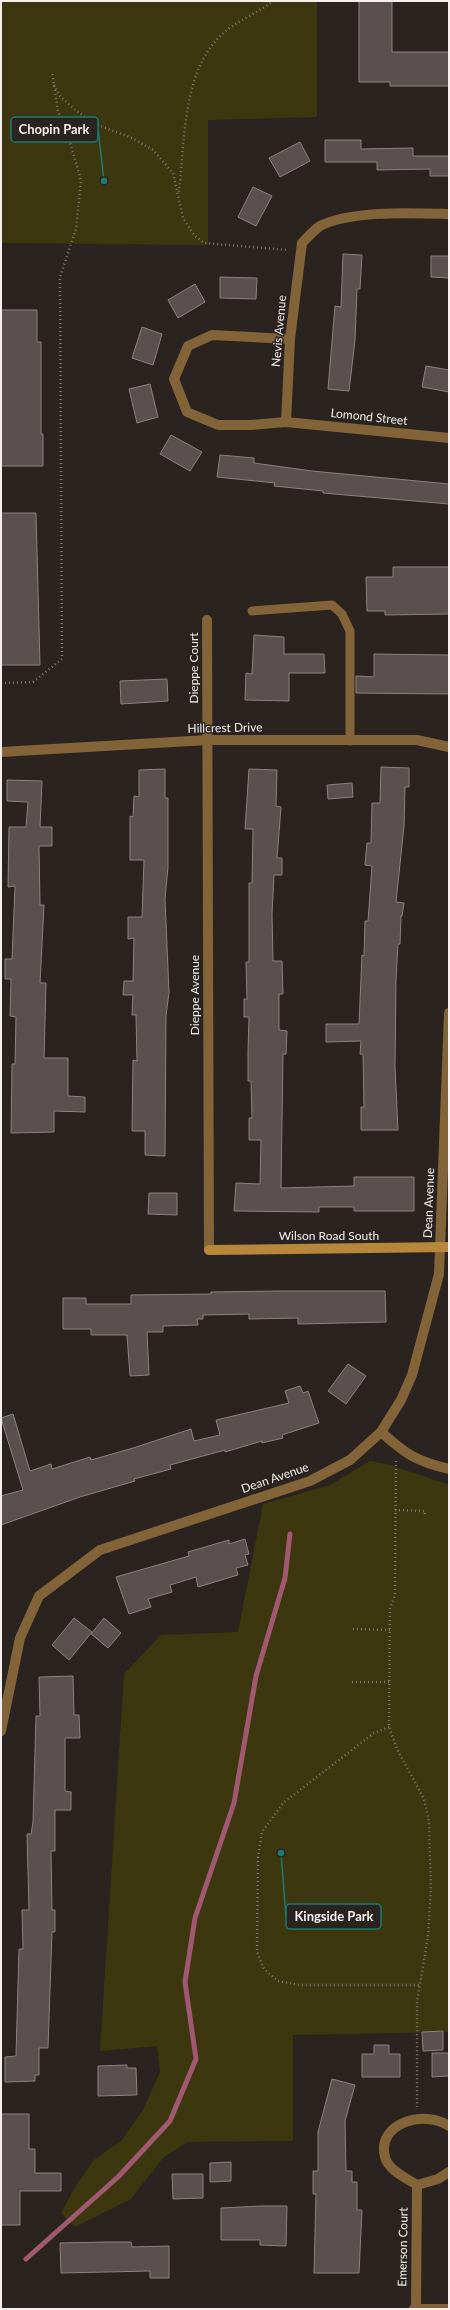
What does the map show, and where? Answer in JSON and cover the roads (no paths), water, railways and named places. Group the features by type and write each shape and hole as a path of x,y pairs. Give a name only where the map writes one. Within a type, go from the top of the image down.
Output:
{"main road":[{"name":"Wilson Road South","path":"209,1250 445,1248"}],"street":[{"name":"Nevis Avenue","path":"286,422 290,340 301,247 320,227 345,218 400,213 449,214"},
{"path":"286,422 251,425 218,425 187,412 174,379 188,346 212,335 290,340"},
{"name":"Lomond Street","path":"286,422 449,438"},
{"name":"Dieppe Court","path":"207,620 208,740"},
{"name":"Hillcrest Drive","path":"1,752 208,740 416,740 449,747"},
{"name":"Dieppe Avenue","path":"208,740 209,1250"},
{"name":"Dean Avenue","path":"1,1731 20,1638 39,1596 100,1550 310,1481 350,1460 381,1432 401,1400 412,1375 445,1248 449,1013"},
{"path":"381,1432 400,1450 421,1462 449,1469"},
{"path":"449,2126 442,2121 432,2119 406,2121 395,2128 385,2148 385,2157 390,2165 400,2175 417,2185 438,2179 449,2172"},
{"name":"Emerson Court","path":"415,2309 417,2185"},
{"path":"415,2309 449,2309"}],"lane":[{"path":"252,611 332,605 342,614 350,631 350,740"}],"waterway":[{"path":"26,2259 118,2177 170,2121 196,2059 185,1982 195,1918 234,1803 256,1676 285,1578 290,1534"}],"place":[{"name":"Chopin Park","path":"104,181"},
{"name":"Kingside Park","path":"281,1853"}]}
